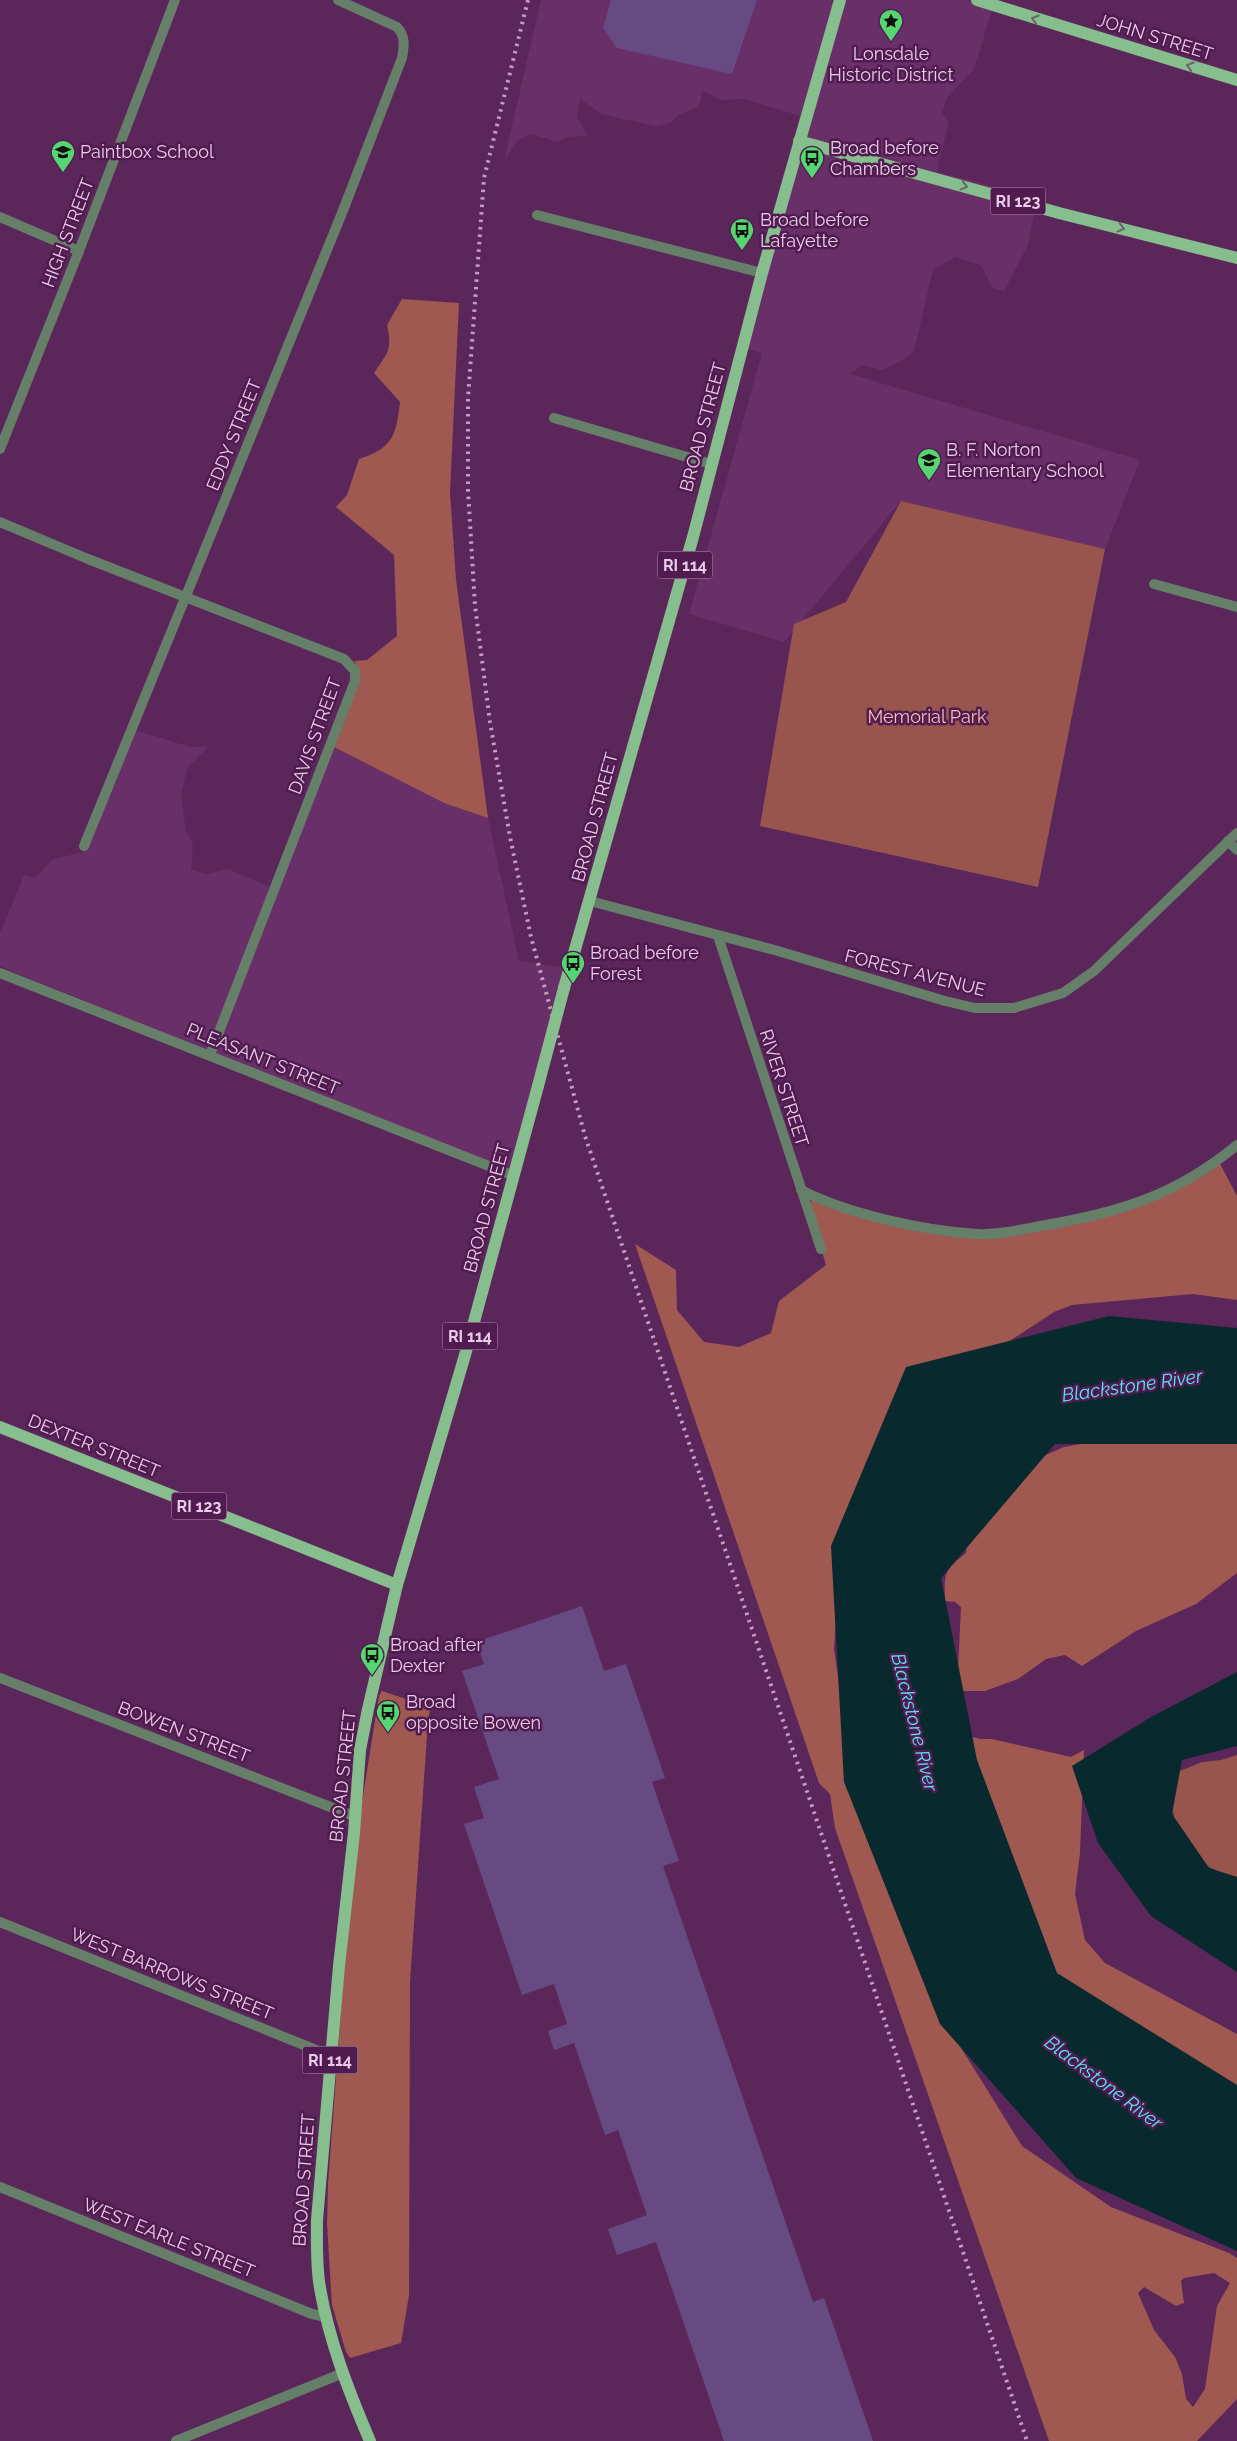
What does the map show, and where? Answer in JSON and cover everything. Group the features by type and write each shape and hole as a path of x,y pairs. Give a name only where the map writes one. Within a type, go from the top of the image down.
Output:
{"main road":[{"name":"BROAD STREET","path":"370,2441 343,2373 326,2317 317,2258 317,2220 331,2056 356,1817 360,1750 368,1708 397,1585 465,1355 564,988 693,537 762,273 840,0"},
{"name":"JOHN STREET","path":"977,0 1237,80"},
{"name":"RI 123","path":"799,141 1237,258"},
{"name":"DEXTER STREET","path":"0,1427 397,1585"}],"street":[{"name":"HIGH STREET","path":"0,449 79,251 175,0"},
{"name":"EDDY STREET","path":"84,846 342,213 402,58 403,33 387,21 338,0"},
{"path":"538,215 762,273"},
{"path":"0,217 79,251"},
{"path":"554,418 711,464"},
{"name":"DAVIS STREET","path":"0,522 88,559 344,659 355,671 355,681 210,1056"},
{"path":"1154,584 1237,607"},
{"name":"FOREST AVENUE","path":"590,901 778,951 945,1001 975,1008 1014,1008 1063,993 1088,976 1237,833"},
{"path":"1228,842 1237,850"},
{"name":"RIVER STREET","path":"718,936 820,1249"},
{"name":"PLEASANT STREET","path":"0,972 514,1176"},
{"path":"801,1190 841,1208 916,1225 978,1234 999,1233 1098,1216 1142,1202 1199,1174 1237,1145"},
{"name":"BOWEN STREET","path":"0,1678 356,1817"},
{"name":"WEST BARROWS STREET","path":"0,1922 331,2056"},
{"name":"WEST EARLE STREET","path":"0,2187 312,2314 326,2317"},
{"path":"176,2441 343,2373"}],"shaded area":[{"path":"541,0 966,0 992,10 974,69 948,96 942,113 949,122 938,172 1037,198 1028,245 1004,291 992,288 981,265 955,257 933,270 914,351 905,359 882,370 862,365 850,374 1140,460 1105,549 901,501 784,642 689,614 762,353 747,349 807,118 744,99 720,100 702,90 698,107 680,114 670,123 655,126 601,114 580,99 577,117 588,136 568,137 558,142 531,134 518,140 504,161"},
{"path":"402,299 459,303 450,492 456,580 488,818 444,803 334,747 357,676 354,661 367,660 397,636 394,555 336,507 347,495 359,459 370,455 386,445 391,439 397,424 400,402 374,373 388,351 389,333 387,325"},
{"path":"135,730 190,747 209,746 187,768 181,795 186,831 193,844 191,870 207,874 228,869 275,889 334,747 444,803 488,818 519,961 572,969 513,1174 0,966 0,934 24,875 35,878 53,859 84,852"},
{"path":"1217,1158 1237,1196 1237,1300 1193,1294 1072,1305 1054,1312 915,1403 867,1460 850,1504 839,1572 834,1649 846,1731 950,2030 1022,2146 1111,2207 1229,2253 1237,2258 1237,2399 1197,2441 1049,2441 835,1828 830,1794 819,1783 635,1244 676,1270 677,1310 704,1342 739,1347 771,1333 779,1301 826,1265 809,1208 812,1199 838,1210 977,1231 1039,1223 1158,1198","holes":["1214,2273 1230,2283 1217,2306 1205,2389 1193,2407 1186,2399 1182,2374 1175,2357 1154,2330 1138,2293 1144,2287 1176,2306 1184,2303 1181,2281 1184,2278"]},
{"path":"1172,1427 1237,1432 1237,1573 1196,1604 1136,1631 1082,1666 1065,1655 1046,1659 1018,1679 985,1691 957,1691 961,1607 955,1602 945,1601 945,1578 953,1564 966,1553 969,1535 1006,1472 1064,1447"},
{"path":"382,1691 418,1703 430,1710 410,1982 409,2295 401,2343 350,2358 346,2352 332,2305 327,2224 328,2184 345,1958 361,1808 379,1696"},
{"path":"955,1732 980,1739 992,1739 1071,1757 1084,1750 1080,1853 1075,1894 1085,1940 1105,1963 1237,2034 1237,2113 1058,1999"}],"green space":[{"name":"Memorial Park","path":"901,501 1105,549 1038,887 760,826 794,624 846,602"},
{"path":"1237,1755 1237,1882 1191,1857 1176,1829 1172,1805 1175,1773 1202,1762 1221,1760"}],"water":[{"name":"Blackstone River","path":"1109,1316 1237,1328 1237,1444 1055,1444 941,1578 977,1760 1057,1973 1237,2085 1237,2251 1076,2178 940,2024 844,1782 831,1546 906,1367"},
{"path":"1237,1672 1237,1746 1182,1760 1172,1814 1209,1868 1237,1877 1237,1972 1151,1916 1098,1843 1072,1766 1151,1717"}],"building":[{"path":"611,0 757,0 732,74 617,48 603,28"},
{"path":"582,1606 604,1671 626,1664 665,1778 652,1782 679,1861 663,1866 813,2302 824,2298 873,2441 724,2441 656,2242 617,2255 608,2229 647,2215 618,2130 605,2135 574,2043 554,2050 548,2031 567,2024 554,1984 522,1995 464,1824 484,1818 474,1787 499,1779 462,1671 484,1664 476,1642"}],"railway":[{"path":"528,0 484,178 468,398 468,490 475,606 490,722 510,837 531,937 585,1136 1027,2441"}],"place":[{"name":"Lonsdale Historic District","path":"891,42"},
{"name":"Paintbox School","path":"63,173"},
{"name":"Broad before Chambers","path":"812,179"},
{"name":"Broad before Lafayette","path":"742,251"},
{"name":"B. F. Norton Elementary School","path":"929,481"},
{"name":"Broad before Forest","path":"573,984"},
{"name":"Broad after Dexter","path":"372,1676"},
{"name":"Broad opposite Bowen","path":"388,1733"}]}
